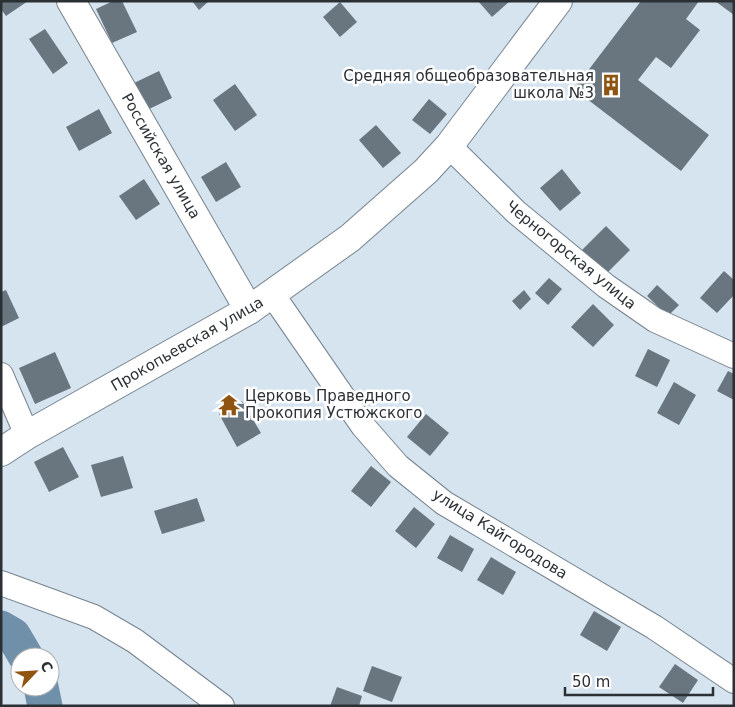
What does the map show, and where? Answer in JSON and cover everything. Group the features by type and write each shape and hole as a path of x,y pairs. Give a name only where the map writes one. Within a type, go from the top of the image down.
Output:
{"main road":[{"name":"Российская улица","path":"71,1 249,310"},
{"name":"Прокопьевская улица","path":"1,443 27,435 249,310 350,238 426,171 450,146 558,1"},
{"path":"1,452 27,435"}],"street":[{"name":"Черногорская улица","path":"450,146 516,212 606,286 655,320 734,356"},
{"name":"улица Кайгородова","path":"272,294 363,426 398,466 444,503 654,627 734,681"},
{"path":"1,375 27,435"},
{"path":"1,583 94,618 135,641 222,706"}],"building":[{"path":"1,1 28,1 6,16 1,9"},
{"path":"113,1 122,1 137,32 112,43 96,9"},
{"path":"192,1 209,1 199,10"},
{"path":"478,1 510,1 492,17"},
{"name":"Средняя общеобразовательная школа №3","path":"641,1 699,1 686,19 700,30 671,68 656,57 638,80 709,135 681,171 574,89"},
{"path":"715,1 734,1 734,15"},
{"path":"340,2 357,22 340,37 323,17"},
{"path":"45,29 68,63 53,74 29,39"},
{"path":"159,71 172,98 145,111 132,84"},
{"path":"235,84 257,115 235,131 213,100"},
{"path":"429,99 447,114 430,134 412,120"},
{"path":"99,109 112,133 79,151 66,127"},
{"path":"376,125 401,153 383,168 359,140"},
{"path":"226,162 241,187 216,202 201,177"},
{"path":"562,169 581,193 560,211 540,188"},
{"path":"144,179 160,204 136,220 119,196"},
{"path":"606,226 630,250 606,274 582,250"},
{"path":"724,271 734,280 734,295 717,313 700,298"},
{"path":"549,278 562,289 548,305 535,293"},
{"path":"657,285 679,305 668,316 647,296"},
{"path":"6,290 19,318 1,327 1,292"},
{"path":"524,290 531,299 520,310 512,301"},
{"path":"593,304 614,325 593,347 571,327"},
{"path":"648,349 670,360 657,387 635,376"},
{"path":"55,352 71,388 35,404 19,368"},
{"path":"728,371 734,374 734,400 717,391"},
{"path":"674,382 696,395 679,425 657,413"},
{"path":"242,401 261,433 237,447 219,414"},
{"path":"426,414 449,433 430,456 407,437"},
{"path":"63,447 79,477 49,492 34,462"},
{"path":"123,456 133,488 101,497 91,465"},
{"path":"371,466 391,482 371,507 351,491"},
{"path":"197,498 205,521 162,534 154,511"},
{"path":"414,507 435,524 416,548 395,531"},
{"path":"450,535 474,549 462,572 437,558"},
{"path":"491,557 516,572 503,595 477,580"},
{"path":"594,611 621,627 607,651 580,635"},
{"path":"675,664 698,680 683,703 659,687"},
{"path":"372,666 402,677 392,702 363,691"},
{"path":"337,687 362,696 359,706 330,706"}],"waterway":[{"path":"1,628 13,635 20,647"},
{"path":"43,697 45,706"}],"place":[{"name":"Средняя общеобразовательная школа №3","path":"611,85"},
{"name":"Церковь Праведного Прокопия Устюжского","path":"229,405"}]}
